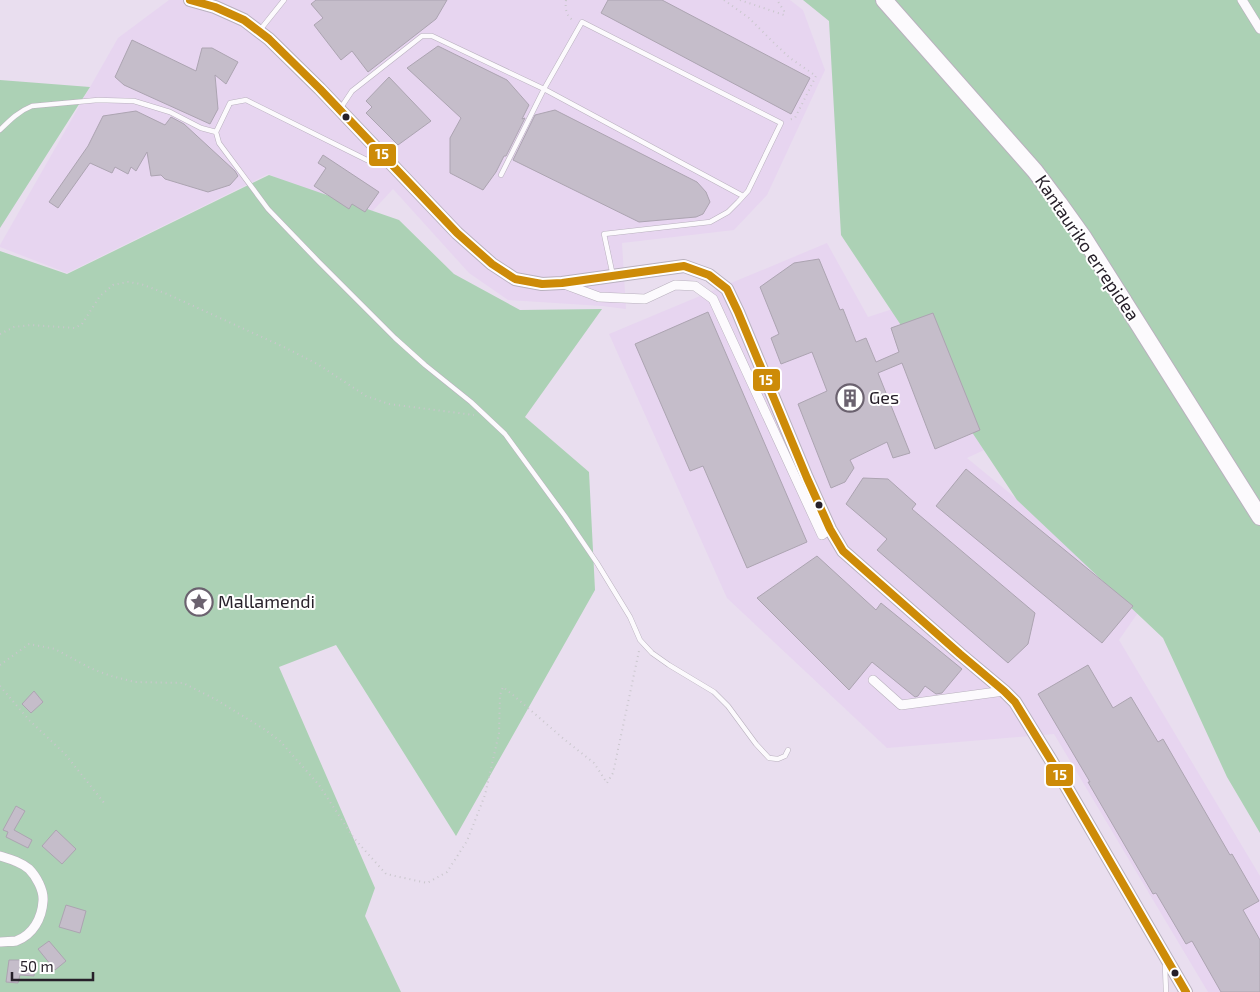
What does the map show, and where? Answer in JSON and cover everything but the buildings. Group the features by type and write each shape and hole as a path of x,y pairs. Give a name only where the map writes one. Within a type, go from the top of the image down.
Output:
{"highway":[{"name":"Kantauriko errepidea","path":"884,0 1035,171 1059,202 1084,238 1260,517"}],"street":[{"path":"190,0 215,7 244,20 259,31 394,166 457,234 492,264 515,279 542,284 562,283 684,266 709,274 726,289 738,312 807,478 830,529 843,551 1015,702 1186,992"},
{"path":"1242,0 1260,29"},
{"path":"562,283 598,297 645,299 675,285 695,286 713,299 822,535 830,529"},
{"path":"873,680 901,704 1004,691"},
{"path":"0,856 21,864 29,870 40,887 44,899 33,930 15,941 0,942"}],"lane":[{"path":"259,31 284,0"},
{"path":"501,175 544,89 582,22 782,123 748,191 728,212 710,222 604,234 613,276"},
{"path":"339,110 352,91 422,36 432,36 544,89 743,196"},
{"path":"0,130 14,116 32,106 98,100 134,101 170,112 201,128 216,132"},
{"path":"394,166 373,163 246,100 230,103 216,132 219,143 268,209 395,338 471,402 505,434 565,516 630,617 640,640 669,665 714,692 728,706 756,744 769,758 778,759 785,756 788,750"},
{"path":"1164,956 1166,992"}],"path":[{"path":"566,0 565,10 570,18 580,24"},
{"path":"724,0 749,18 790,58 816,76 795,118 782,123"},
{"path":"740,0 784,15 784,11 777,0"},
{"path":"0,334 14,327 31,325 74,328 82,324 100,296 114,285 128,282 141,284 168,294 286,348 319,365 366,396 389,404 487,416"},
{"path":"0,665 29,644 55,649 90,668 110,676 135,682 183,683 207,695 264,729 280,741 319,785 353,838 386,874 427,884 447,872 468,841 484,794 498,733 500,695 503,688 513,694 594,763 607,783 613,773 640,640"},
{"path":"0,686 32,723 65,754 105,804"}],"shaded area":[{"path":"169,0 790,0 803,10 825,70 767,195 734,230 622,243 626,309 508,300 469,273 393,189 367,217 268,174 67,273 0,247 118,38"},
{"path":"827,243 868,317 936,295 997,444 967,458 1144,604 1119,640 1260,876 1260,992 1208,992 1054,734 887,748 727,598 609,334"}],"green space":[{"path":"803,0 1260,0 1260,833 1227,777 1163,638 1017,500 841,235 829,21"},
{"path":"0,80 90,87 0,228"},
{"path":"269,175 399,220 454,274 520,310 602,309 525,417 589,472 595,590 456,836 336,645 279,667 375,888 365,916 401,992 0,992 0,251 67,274"}],"transit line":[{"name":"15","path":"190,0 215,7 244,20 269,39 320,89 457,233 492,264 515,279 542,284 562,283 684,266 709,275 727,289 807,478 830,529 843,551 1015,702 1186,992"}],"place":[{"name":"Ges","path":"850,398"},
{"name":"Mallamendi","path":"199,602"}]}
